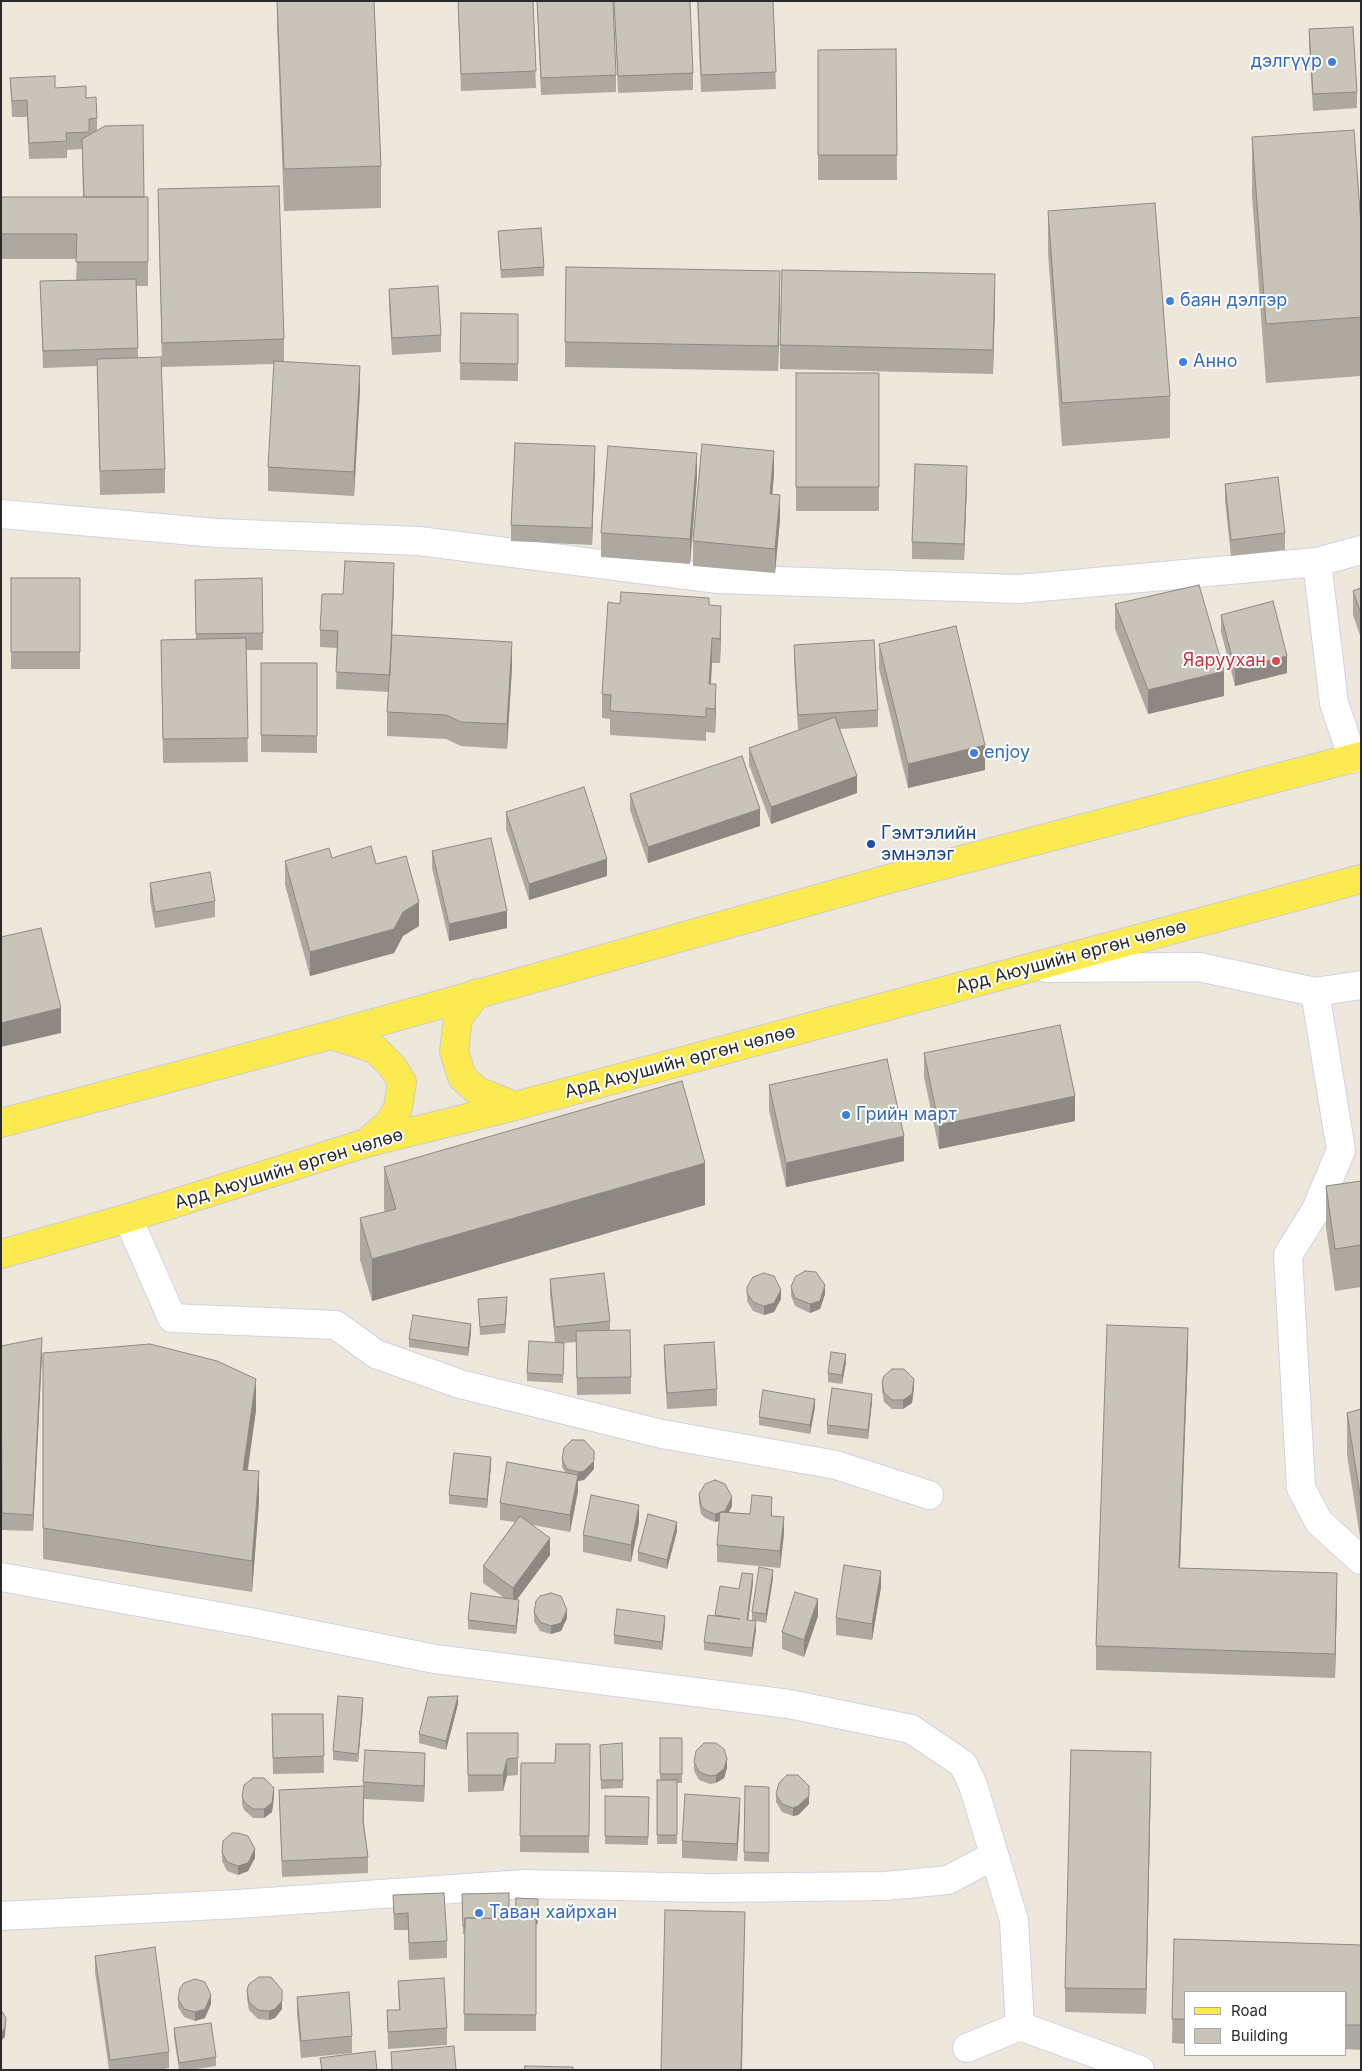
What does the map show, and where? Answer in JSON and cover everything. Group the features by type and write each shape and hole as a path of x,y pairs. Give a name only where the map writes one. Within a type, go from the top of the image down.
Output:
{"main road":[{"path":"1,1123 331,1035 896,877 1357,757"},
{"name":"Ард Аюушийн өргөн чөлөө","path":"1,1254 128,1218 366,1143 515,1106 1361,879"},
{"path":"476,993 458,1018 454,1050 462,1077 477,1091 515,1106"},
{"path":"331,1035 375,1049 392,1066 402,1082 398,1108 389,1123 366,1143"}],"street":[{"path":"1,514 217,533 419,541 728,580 1019,589 1317,562 1361,550"},
{"path":"1317,562 1334,703 1357,757"},
{"path":"1030,968 1199,967 1314,992 1361,985"},
{"path":"1314,992 1341,1150 1316,1210 1288,1255 1301,1488 1319,1522 1361,1560"},
{"path":"128,1218 172,1318 336,1325 376,1354 460,1384 662,1434 836,1465 929,1495"},
{"path":"1,1578 255,1623 435,1659 789,1704 911,1729 964,1764 973,1785 1014,1920 1020,2026"},
{"path":"1,1916 238,1904 524,1884 712,1888 885,1886 948,1880 993,1856"},
{"path":"966,2048 1020,2026 1140,2070"}],"building":[{"path":"277,1 374,1 381,166 284,169"},
{"path":"458,1 533,1 536,71 461,74"},
{"path":"537,1 613,1 616,75 541,78"},
{"path":"614,1 690,1 693,73 618,76"},
{"path":"698,1 773,1 776,72 701,75"},
{"name":"дэлгүүр","path":"1353,27 1357,92 1313,94 1309,29"},
{"path":"896,49 897,155 818,155 818,50"},
{"path":"55,76 55,88 86,86 86,98 96,97 97,118 89,119 89,132 66,133 67,141 29,143 27,100 12,101 10,78"},
{"path":"143,125 144,197 84,197 82,139 105,126"},
{"path":"1354,130 1361,225 1361,317 1266,324 1252,137"},
{"path":"279,186 284,339 162,343 158,189"},
{"path":"1,197 148,197 148,262 76,262 77,234 1,234"},
{"path":"1155,203 1170,396 1062,403 1048,211"},
{"path":"541,228 544,267 501,270 498,231"},
{"path":"566,267 780,271 778,346 565,342"},
{"path":"782,270 995,274 993,350 780,345"},
{"path":"136,279 138,348 43,351 40,281"},
{"path":"438,286 441,335 392,338 389,289"},
{"path":"461,313 518,314 518,364 460,363"},
{"path":"161,357 165,469 100,471 97,359"},
{"path":"274,361 360,366 354,472 268,467"},
{"path":"796,373 879,373 879,487 796,487"},
{"path":"515,443 595,446 592,528 511,525"},
{"path":"702,444 774,451 770,494 780,495 775,549 693,541"},
{"path":"608,446 697,453 690,539 601,533"},
{"path":"915,464 967,466 964,544 912,542"},
{"path":"1278,477 1285,533 1231,540 1225,484"},
{"path":"345,561 394,563 390,675 336,672 338,631 320,630 322,594 343,594"},
{"path":"11,578 80,578 80,652 11,652"},
{"path":"262,578 263,633 196,634 195,580"},
{"path":"1199,585 1224,671 1148,690 1115,604"},
{"path":"1361,588 1361,614 1353,591"},
{"path":"621,592 709,598 709,605 721,606 720,639 712,638 709,684 716,684 715,709 706,708 706,717 610,711 611,695 602,694 608,602 620,604"},
{"path":"1273,601 1287,656 1235,669 1221,615"},
{"path":"956,626 985,745 908,764 879,644"},
{"path":"392,635 512,642 507,724 461,722 446,715 387,712"},
{"path":"246,638 248,738 163,739 161,640"},
{"path":"874,640 878,710 798,715 794,645"},
{"path":"261,663 317,663 317,736 261,735"},
{"path":"835,717 857,776 771,807 749,748"},
{"path":"742,756 760,809 648,847 630,794"},
{"path":"584,787 607,859 529,884 506,812"},
{"path":"491,838 507,911 449,924 432,851"},
{"path":"371,846 376,864 406,856 419,902 403,912 394,929 310,952 285,861 329,848 332,858"},
{"path":"210,872 215,901 155,912 150,883"},
{"path":"41,928 61,1008 1,1023 1,937"},
{"path":"1060,1025 1075,1096 939,1125 924,1053"},
{"path":"887,1059 904,1136 786,1163 769,1085"},
{"path":"682,1081 705,1163 372,1259 360,1218 396,1209 384,1167"},
{"path":"1361,1181 1361,1245 1335,1249 1326,1186"},
{"path":"805,1271 816,1272 825,1285 820,1301 810,1304 795,1298 791,1287 795,1277"},
{"path":"604,1273 610,1321 555,1327 550,1279"},
{"path":"764,1273 774,1276 781,1290 774,1303 764,1306 753,1302 747,1293 747,1287 753,1277"},
{"path":"507,1297 505,1324 480,1327 478,1299"},
{"path":"413,1315 471,1324 468,1348 409,1339"},
{"path":"1107,1325 1188,1328 1179,1568 1337,1573 1335,1654 1096,1646"},
{"path":"630,1330 631,1377 577,1378 576,1331"},
{"path":"42,1338 33,1515 2,1513 1,1346"},
{"path":"529,1341 564,1343 563,1375 527,1373"},
{"path":"714,1342 717,1389 667,1393 664,1345"},
{"path":"150,1344 217,1361 256,1379 243,1470 259,1471 252,1561 43,1528 43,1353"},
{"path":"831,1352 846,1354 842,1375 828,1373"},
{"path":"892,1369 904,1369 914,1379 912,1394 903,1400 892,1400 884,1393 882,1382 884,1376"},
{"path":"832,1388 872,1394 868,1430 827,1425"},
{"path":"763,1390 815,1399 810,1425 759,1417"},
{"path":"1361,1409 1361,1501 1347,1413"},
{"path":"572,1440 584,1440 594,1451 594,1461 584,1471 578,1472 567,1469 562,1459 564,1448"},
{"path":"454,1453 491,1457 487,1499 449,1495"},
{"path":"507,1462 578,1475 570,1515 500,1503"},
{"path":"715,1480 725,1484 732,1497 725,1511 715,1514 705,1510 701,1505 699,1494 705,1484"},
{"path":"591,1495 639,1505 631,1545 583,1535"},
{"path":"752,1495 772,1497 771,1516 784,1517 780,1551 717,1545 720,1512 750,1514"},
{"path":"648,1514 677,1522 667,1560 638,1552"},
{"path":"520,1516 550,1538 513,1588 483,1566"},
{"path":"844,1565 881,1571 872,1624 836,1618"},
{"path":"759,1567 773,1570 766,1614 752,1612"},
{"path":"742,1573 753,1574 747,1620 756,1621 752,1648 704,1642 708,1615 740,1619 715,1615 720,1586 739,1589"},
{"path":"795,1592 818,1599 804,1640 782,1632"},
{"path":"471,1593 519,1600 516,1626 468,1620"},
{"path":"551,1593 561,1596 567,1610 561,1623 551,1626 540,1622 534,1612 536,1601 540,1596"},
{"path":"617,1609 665,1616 662,1642 614,1635"},
{"path":"338,1696 363,1698 358,1754 333,1751"},
{"path":"458,1696 446,1741 419,1734 428,1697"},
{"path":"272,1714 323,1714 324,1756 273,1758"},
{"path":"467,1733 518,1733 518,1758 507,1759 503,1775 468,1775"},
{"path":"660,1738 682,1738 682,1774 660,1774"},
{"path":"622,1743 623,1780 601,1780 600,1745"},
{"path":"704,1743 716,1743 724,1749 727,1759 724,1769 716,1775 710,1776 699,1772 694,1762 696,1751"},
{"path":"556,1744 590,1744 589,1836 520,1836 521,1763 555,1763"},
{"path":"365,1750 425,1753 424,1786 363,1782"},
{"path":"1071,1750 1151,1752 1146,1989 1065,1988"},
{"path":"787,1775 798,1775 809,1786 809,1796 793,1808 782,1804 776,1794 779,1783"},
{"path":"253,1778 264,1778 274,1788 272,1803 264,1809 253,1809 244,1802 242,1796 244,1785"},
{"path":"657,1780 677,1780 677,1835 657,1835"},
{"path":"364,1786 363,1821 368,1857 282,1861 279,1790"},
{"path":"745,1786 769,1787 769,1853 744,1852"},
{"path":"685,1794 740,1798 737,1844 682,1841"},
{"path":"605,1796 649,1797 648,1837 605,1836"},
{"path":"232,1833 248,1836 255,1849 248,1863 238,1866 227,1862 222,1852 223,1841"},
{"path":"444,1893 447,1941 409,1943 408,1913 394,1914 393,1895"},
{"path":"509,1893 509,1919 465,1918 465,1926 463,1926 462,1894"},
{"path":"516,1898 538,1899 537,1924 536,1919 515,1919"},
{"path":"665,1910 745,1912 741,2070 661,2070"},
{"path":"465,1918 536,1919 536,2015 464,2014"},
{"path":"1174,1939 1361,1945 1361,2025 1347,2025 1347,1991 1184,1991 1184,2019 1172,2019"},
{"path":"155,1947 169,2052 110,2060 95,1956"},
{"path":"259,1977 271,1977 282,1990 282,2001 275,2009 269,2011 258,2010 249,2002 247,1990 249,1984"},
{"path":"444,1978 447,2028 388,2032 387,2010 400,2010 398,1981"},
{"path":"195,1979 205,1982 211,1995 205,2009 195,2012 184,2009 178,1999 180,1988 184,1983"},
{"path":"349,1992 352,2036 301,2041 297,1997"},
{"path":"1,2010 6,2018 5,2028 1,2033"},
{"path":"211,2023 216,2057 179,2063 174,2028"},
{"path":"454,2046 456,2070 392,2070 391,2052"},
{"path":"375,2051 377,2070 322,2070 320,2058"},
{"path":"525,2066 573,2067 573,2070 524,2070"}],"place":[{"name":"дэлгүүр","path":"1332,62"},
{"name":"баян дэлгэр","path":"1170,301"},
{"name":"Анно","path":"1183,362"},
{"name":"Яаруухан","path":"1276,661"},
{"name":"enjoy","path":"974,753"},
{"name":"Гэмтэлийн эмнэлэг","path":"871,844"},
{"name":"Грийн март","path":"846,1115"},
{"name":"Таван хайрхан","path":"479,1913"}]}
